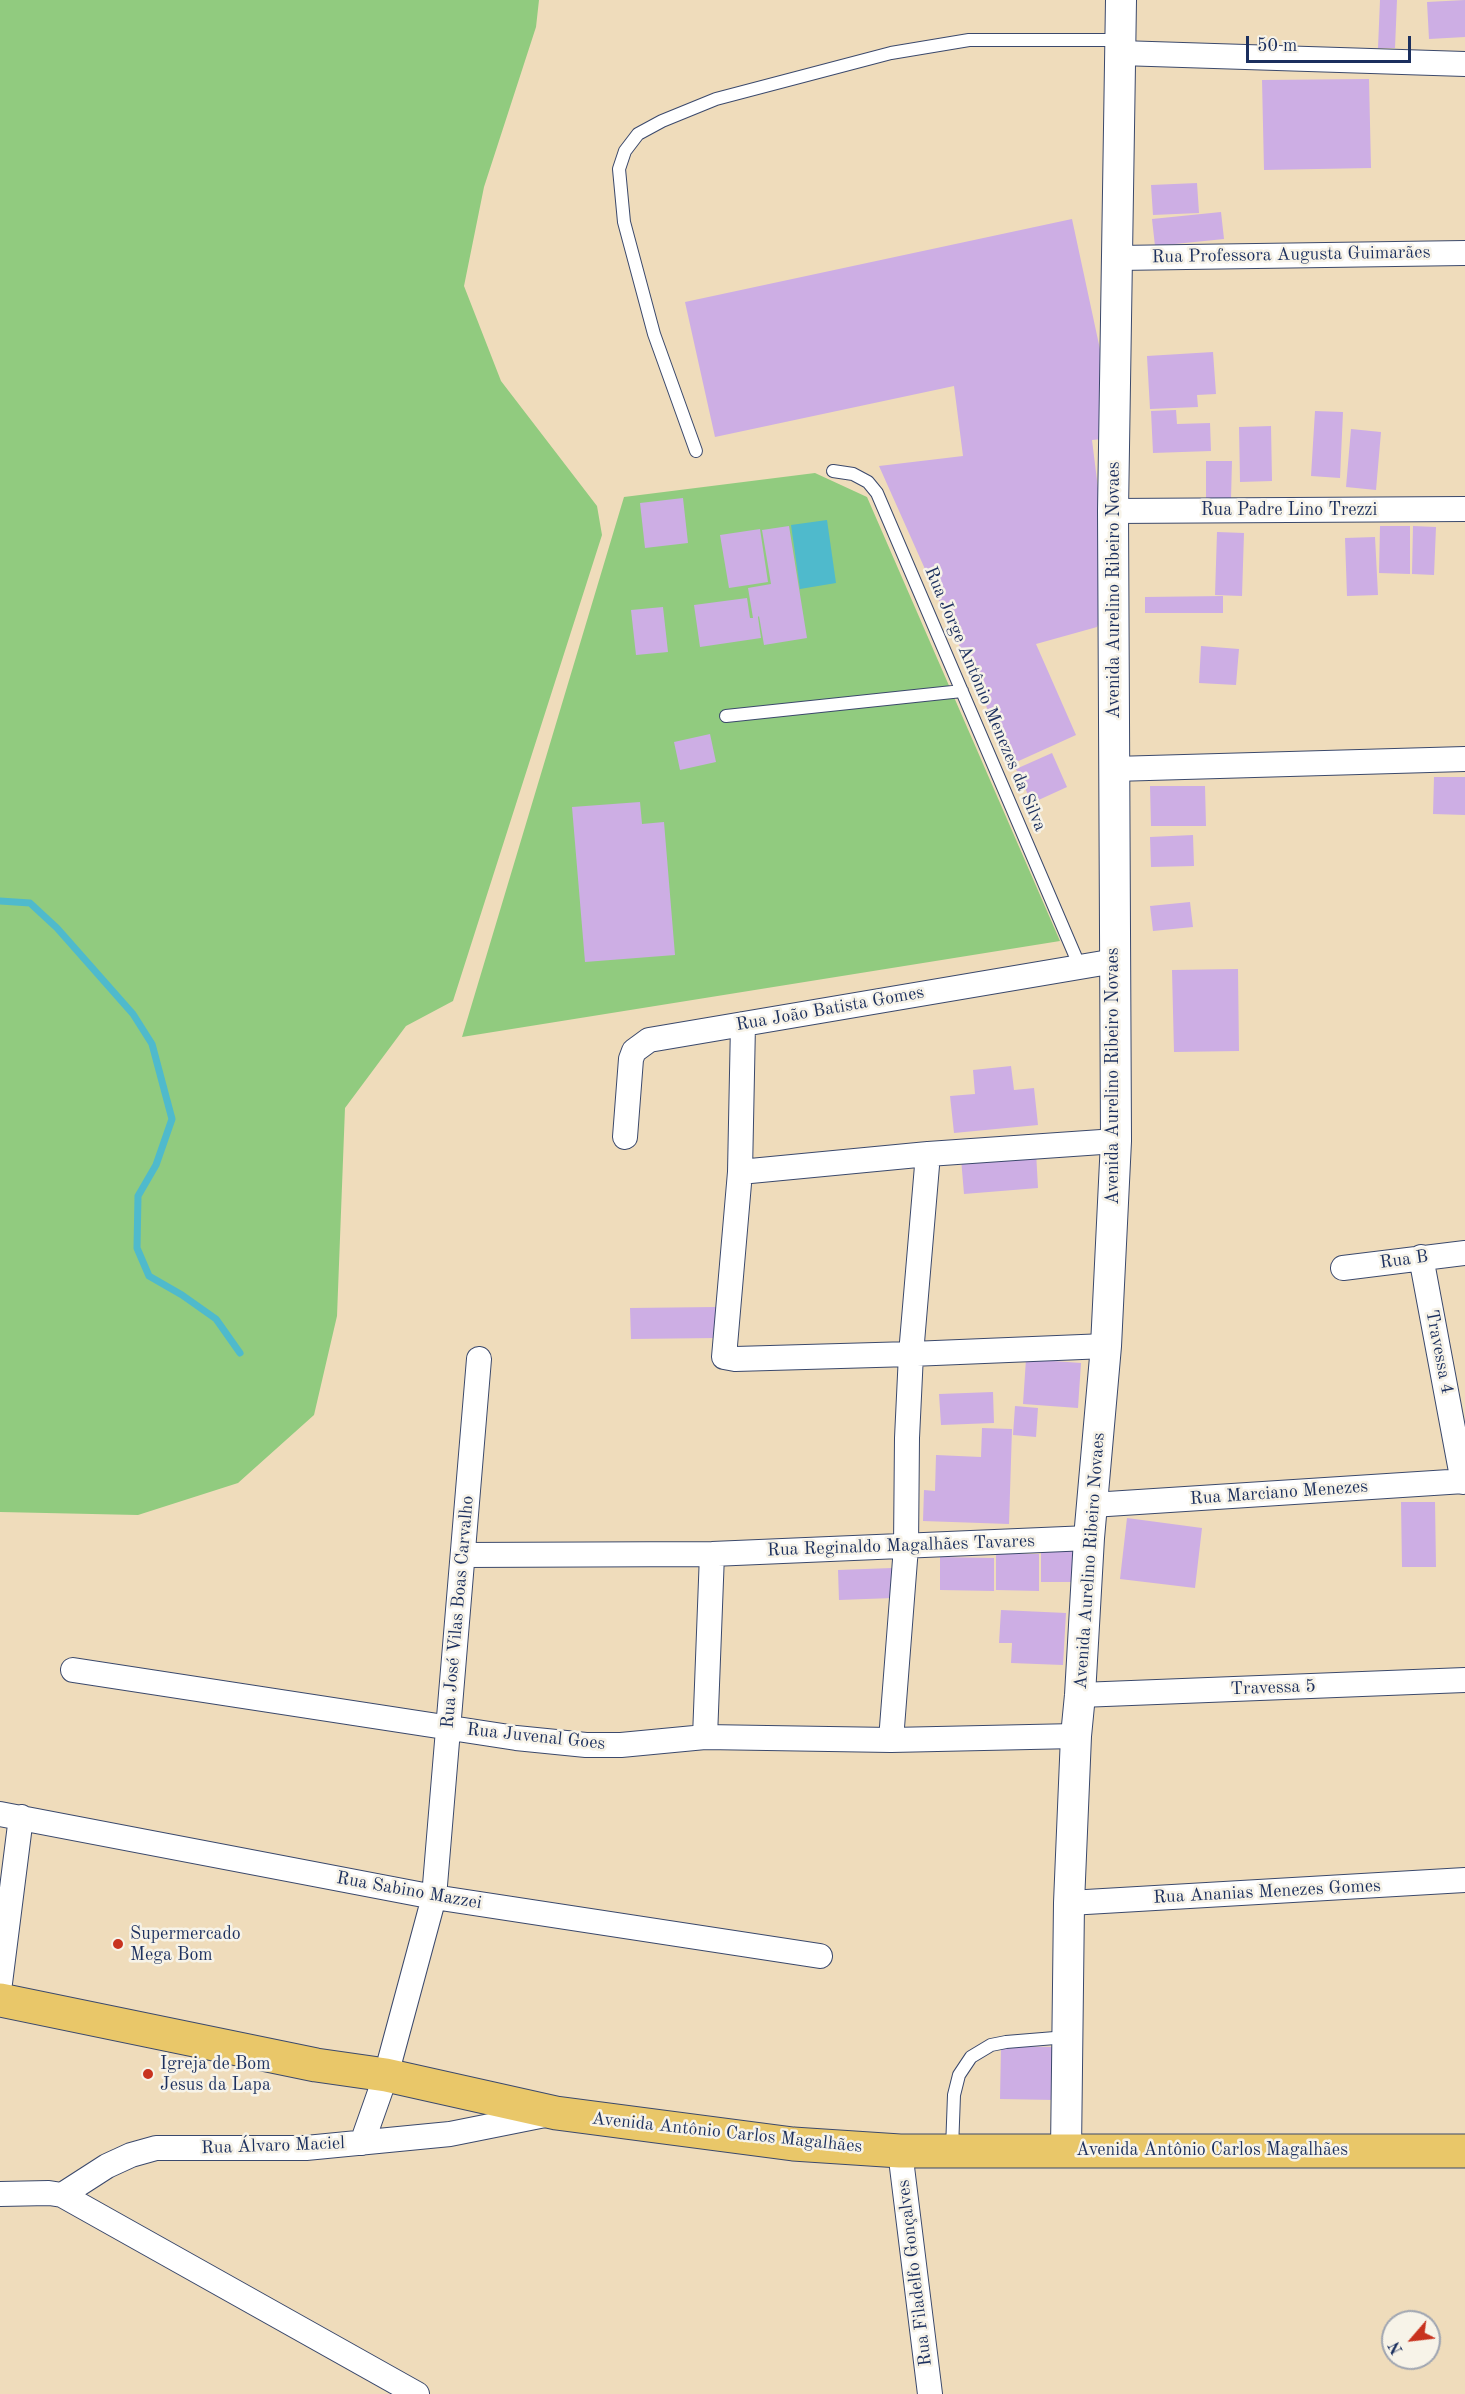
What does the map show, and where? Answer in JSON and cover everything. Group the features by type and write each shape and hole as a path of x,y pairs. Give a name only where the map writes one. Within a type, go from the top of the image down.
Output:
{"main road":[{"name":"Avenida Antônio Carlos Magalhães","path":"0,2000 316,2065 386,2075 556,2113 793,2144 900,2151 1465,2151"}],"street":[{"name":"Avenida Aurelino Ribeiro Novaes","path":"1066,2150 1069,1903 1076,1736 1089,1538 1106,1346 1116,1141 1113,511 1122,0"},
{"path":"1121,47 1465,64"},
{"name":"Rua Professora Augusta Guimarães","path":"1117,258 1465,253"},
{"name":"Rua Padre Lino Trezzi","path":"1113,511 1465,509"},
{"path":"1114,769 1465,759"},
{"name":"Rua João Batista Gomes","path":"625,1137 631,1059 634,1051 642,1044 664,1036 1114,961"},
{"path":"743,1024 740,1172 723,1356 735,1359 1106,1346"},
{"path":"740,1172 928,1154 1116,1141"},
{"path":"891,1740 906,1547 907,1438 911,1354 928,1154"},
{"name":"Rua B","path":"1343,1268 1465,1253"},
{"name":"Travessa 4","path":"1421,1257 1464,1481"},
{"name":"Rua José Vilas Boas Carvalho","path":"362,2143 386,2075 434,1897 479,1359"},
{"name":"Rua Marciano Menezes","path":"1092,1505 1464,1481"},
{"name":"Rua Reginaldo Magalhães Tavares","path":"463,1555 712,1554 1089,1538"},
{"path":"705,1737 712,1554"},
{"name":"Rua Juvenal Goes","path":"73,1670 516,1738 586,1745 632,1744 705,1737 891,1740 1076,1736"},
{"name":"Travessa 5","path":"1080,1695 1465,1680"},
{"path":"0,1983 11,1816"},
{"name":"Rua Sabino Mazzei","path":"11,1816 434,1897 820,1956"},
{"name":"Rua Ananias Menezes Gomes","path":"1069,1903 1465,1880"},
{"name":"Rua Álvaro Maciel","path":"62,2195 107,2166 131,2155 156,2148 306,2148 460,2132 556,2113"},
{"name":"Rua Filadelfo Gonçalves","path":"900,2151 930,2394"},
{"path":"0,2194 62,2195 417,2394"}],"lane":[{"path":"696,451 654,334 624,222 619,169 624,151 638,134 662,121 716,99 891,53 969,40 1121,47"},
{"name":"Rua Jorge Antônio Menezes da Silva","path":"833,471 853,474 868,482 877,493 1080,967"},
{"path":"726,716 962,691"},
{"path":"952,2151 954,2095 959,2075 971,2057 991,2045 1067,2037"}],"green space":[{"path":"0,0 539,0 536,27 484,187 464,286 501,381 597,506 602,535 453,1001 406,1026 345,1108 337,1316 314,1415 238,1483 138,1515 0,1512"},
{"path":"815,473 867,497 1060,941 462,1037 624,497"}],"water":[{"path":"827,520 836,583 800,589 791,525"}],"building":[{"path":"1380,0 1397,0 1395,48 1378,48"},
{"path":"1465,0 1465,37 1429,39 1427,2"},
{"path":"1369,79 1371,168 1264,170 1262,80"},
{"path":"1197,183 1199,213 1153,215 1151,185"},
{"path":"1221,212 1224,239 1155,246 1152,219"},
{"path":"1072,219 1101,354 1112,438 1092,440 1111,593 1097,627 1036,644 1076,735 1012,764 879,466 963,456 954,386 715,437 685,302"},
{"path":"1213,352 1216,394 1197,395 1198,407 1150,409 1147,356"},
{"path":"1176,410 1177,424 1210,423 1211,451 1153,453 1151,411"},
{"path":"1315,411 1343,412 1340,478 1311,476"},
{"path":"1271,426 1272,481 1240,482 1239,427"},
{"path":"1351,429 1381,432 1376,490 1346,487"},
{"path":"1206,461 1232,461 1231,499 1206,499"},
{"path":"683,498 688,543 645,548 640,503"},
{"path":"789,526 807,638 764,645 759,616 761,638 700,647 694,605 747,598 750,618 753,618 748,588 771,584 762,530"},
{"path":"1380,526 1410,526 1410,574 1379,573"},
{"path":"1413,526 1436,527 1434,575 1412,574"},
{"path":"760,529 768,582 729,588 720,535"},
{"path":"1217,532 1244,533 1242,596 1215,595"},
{"path":"1375,537 1378,595 1347,596 1345,538"},
{"path":"1223,596 1223,613 1145,613 1145,597"},
{"path":"663,607 668,652 636,655 631,610"},
{"path":"1201,646 1239,649 1236,685 1199,683"},
{"path":"710,734 716,762 680,770 674,742"},
{"path":"1052,753 1067,787 1032,803 1016,769"},
{"path":"1434,777 1465,777 1465,815 1433,814"},
{"path":"1150,786 1205,786 1206,826 1151,826"},
{"path":"640,802 642,824 664,822 675,955 585,962 572,807"},
{"path":"1193,835 1194,866 1151,867 1150,837"},
{"path":"1190,902 1193,927 1153,931 1150,906"},
{"path":"1238,969 1239,1051 1174,1052 1172,970"},
{"path":"1011,1066 1014,1090 1034,1088 1038,1125 954,1133 950,1096 975,1094 973,1070"},
{"path":"1036,1152 1038,1188 964,1194 961,1158"},
{"path":"716,1307 717,1338 631,1339 630,1308"},
{"path":"1026,1359 1081,1363 1078,1408 1023,1404"},
{"path":"993,1392 994,1423 941,1425 939,1394"},
{"path":"1015,1406 1038,1408 1036,1437 1013,1435"},
{"path":"982,1428 1012,1429 1009,1524 923,1521 924,1490 935,1491 936,1455 981,1457"},
{"path":"1401,1502 1435,1502 1436,1567 1402,1567"},
{"path":"1127,1518 1202,1528 1195,1588 1120,1579"},
{"path":"1041,1549 1078,1549 1078,1582 1041,1582"},
{"path":"996,1554 1039,1554 1039,1591 996,1590"},
{"path":"940,1557 994,1558 994,1591 940,1590"},
{"path":"892,1568 893,1598 839,1600 838,1570"},
{"path":"1001,1610 1066,1613 1063,1665 1011,1663 1012,1643 999,1643"},
{"path":"1001,2046 1055,2047 1055,2100 1000,2099"}],"waterway":[{"path":"0,901 30,903 57,928 133,1014 152,1044 172,1119 156,1165 138,1196 137,1248 149,1276 182,1295 216,1319 240,1353"}],"place":[{"name":"Supermercado Mega Bom","path":"118,1944"},
{"name":"Igreja de Bom Jesus da Lapa","path":"148,2074"}]}
